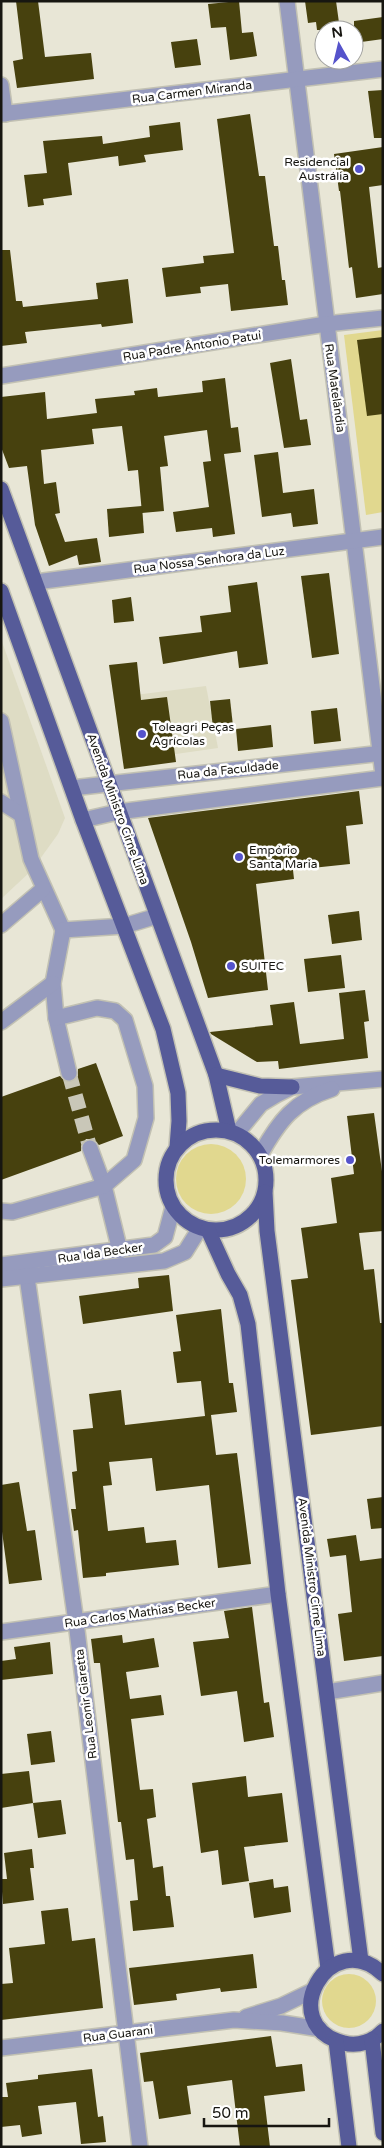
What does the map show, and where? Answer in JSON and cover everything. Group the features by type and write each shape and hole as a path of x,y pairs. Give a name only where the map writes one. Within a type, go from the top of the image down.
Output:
{"main road":[{"name":"Avenida Ministro Cirne Lima","path":"1,489 216,1075 233,1132"},
{"path":"1,591 83,820 163,1029 178,1093 179,1121 176,1147 166,1166 165,1187 173,1207 184,1220 204,1229 227,1229 244,1222 258,1208 265,1192 266,1173 260,1155 250,1142 233,1132 214,1129 200,1131 176,1147"},
{"path":"216,1075 260,1086 292,1087"},
{"name":"Avenida Ministro Cirne Lima","path":"265,1192 267,1231 361,1962"},
{"path":"204,1229 240,1295 248,1324 278,1594 328,1968"},
{"path":"383,1974 370,1964 350,1960 338,1963 328,1968 318,1978 312,1991 310,2005 313,2018 320,2030 336,2041 354,2044 377,2035 383,2133"},
{"path":"336,2041 349,2147"}],"street":[{"name":"Rua Matelândia","path":"288,1 326,324 382,753 383,776"},
{"name":"Rua Carmen Miranda","path":"3,114 383,69"},
{"path":"1,85 3,114"},
{"name":"Rua Padre Ântonio Patuí","path":"1,376 326,324 383,318"},
{"name":"Rua Nossa Senhora da Luz","path":"36,582 383,538"},
{"path":"2,724 30,859 63,930 53,983 56,1018 69,1072"},
{"name":"Rua da Faculdade","path":"72,788 382,753"},
{"path":"83,820 118,812 383,776"},
{"path":"1,802 20,814"},
{"path":"1,925 43,889"},
{"path":"63,930 124,926 157,916"},
{"path":"1,1022 53,983"},
{"path":"1,1210 12,1212 104,1186 134,1160 146,1118 145,1086 125,1020 115,1011 97,1008 56,1018"},
{"path":"233,1132 261,1104 276,1094 292,1087 348,1084 383,1079"},
{"path":"260,1155 270,1136 288,1112 315,1094 348,1084"},
{"path":"90,1148 104,1186 120,1251"},
{"name":"Rua Ida Becker","path":"1,1265 26,1270 154,1245 165,1237 173,1207"},
{"path":"1,1279 26,1270 164,1260 185,1252 204,1229"},
{"name":"Rua Leonir Giaretta","path":"26,1270 76,1622 140,2147"},
{"name":"Rua Carlos Mathias Becker","path":"1,1632 278,1594"},
{"path":"327,1692 383,1683"},
{"name":"Rua Guarani","path":"1,2048 234,2020 281,2006 312,1991"},
{"name":"Rua Guarani","path":"234,2020 282,2023 320,2030"}],"shaded area":[{"path":"383,330 383,512 366,515 344,335"},
{"path":"1,639 65,818 58,834 32,870 1,899"},
{"path":"206,686 218,748 134,760 127,696"},
{"path":"211,1144 224,1147 236,1154 243,1166 246,1179 243,1192 236,1204 224,1211 211,1214 198,1211 186,1204 179,1192 176,1179 179,1166 186,1154 198,1147"},
{"path":"349,1974 359,1976 368,1982 374,1991 376,2001 374,2011 368,2020 359,2026 349,2028 339,2026 330,2020 324,2011 322,2001 324,1991 330,1982 339,1976"}],"building":[{"path":"16,1 38,1 45,57 91,53 94,79 17,88 13,61 23,59"},
{"path":"239,1 242,33 253,32 257,56 230,60 226,27 211,28 208,4"},
{"path":"305,1 336,1 339,20 314,20 314,22 308,23"},
{"path":"383,17 383,39 364,42 364,20 361,20"},
{"path":"197,39 201,65 175,68 171,42"},
{"path":"383,90 383,138 374,138 368,91"},
{"path":"250,114 259,176 265,176 274,246 278,246 282,280 285,280 288,305 231,311 228,284 200,287 201,293 166,297 162,268 204,263 203,256 234,253 217,119"},
{"path":"180,122 183,150 144,155 146,162 119,166 118,156 68,163 72,195 43,199 44,205 28,207 24,175 47,173 43,141 102,136 103,144 150,137 149,126"},
{"path":"383,147 383,185 369,187 378,268 383,267 383,294 356,298 352,267 349,268 334,154"},
{"path":"1,250 10,250 16,301 22,301 23,307 98,299 96,283 128,279 133,323 102,327 101,324 25,332 27,343 1,346"},
{"path":"383,337 383,414 367,416 357,340"},
{"path":"291,359 300,420 307,419 311,445 284,448 270,363"},
{"path":"225,378 231,428 238,427 241,452 224,454 235,534 213,537 212,528 176,532 173,512 209,507 203,462 211,461 207,430 164,436 168,466 160,467 164,511 142,513 138,470 128,471 122,426 92,429 94,444 41,450 44,484 56,482 60,513 55,514 65,542 97,538 101,562 79,565 77,555 49,566 35,525 27,466 9,468 1,447 1,397 45,392 47,419 97,413 95,399 135,395 134,391 157,388 158,397 203,392 202,381"},
{"path":"278,452 283,493 314,489 318,524 293,527 291,513 262,517 254,455"},
{"path":"142,506 144,533 109,537 107,509"},
{"path":"329,573 339,654 312,658 301,576"},
{"path":"257,582 268,664 239,668 237,651 163,664 159,637 202,632 200,616 231,612 228,586"},
{"path":"131,597 134,621 114,623 112,600"},
{"path":"137,662 141,700 167,697 176,762 124,769 109,665"},
{"path":"230,699 233,726 213,728 210,701"},
{"path":"337,708 341,741 314,744 311,711"},
{"path":"271,725 273,747 238,751 236,729"},
{"path":"359,791 363,824 346,826 350,864 293,870 294,879 256,884 268,990 208,998 191,942 148,818"},
{"path":"359,911 362,940 332,944 328,915"},
{"path":"341,955 345,988 308,992 304,959"},
{"path":"365,990 369,1021 364,1022 368,1058 279,1069 278,1061 257,1062 210,1032 273,1025 270,1005 294,1002 300,1044 344,1039 339,993"},
{"path":"96,1063 123,1136 99,1145 92,1139 86,1139 81,1146 81,1151 1,1180 1,1097 60,1076 66,1082 72,1082 78,1076 78,1069"},
{"path":"374,1113 383,1179 383,1231 359,1233 364,1270 374,1269 380,1323 383,1323 383,1426 311,1435 291,1280 308,1278 301,1228 337,1223 331,1178 354,1174 347,1116"},
{"path":"169,1275 173,1311 83,1324 79,1296 139,1288 138,1278"},
{"path":"221,1309 229,1383 233,1383 237,1412 211,1415 216,1455 237,1453 251,1564 218,1568 209,1485 156,1491 152,1458 109,1462 112,1485 103,1486 108,1531 144,1527 146,1543 176,1540 179,1565 106,1573 106,1576 83,1578 78,1530 74,1531 71,1509 76,1509 72,1472 77,1471 73,1430 93,1428 89,1394 121,1390 125,1425 205,1416 201,1381 177,1383 173,1352 181,1351 176,1315"},
{"path":"19,1482 27,1531 35,1530 42,1580 9,1584 1,1524 1,1485"},
{"path":"383,1497 383,1528 371,1529 367,1499"},
{"path":"356,1535 360,1561 383,1558 383,1656 344,1661 338,1614 352,1612 346,1555 330,1557 327,1539"},
{"path":"252,1607 264,1703 269,1702 274,1737 244,1742 237,1691 201,1696 193,1642 229,1638 224,1611"},
{"path":"122,1635 123,1643 154,1638 159,1667 126,1672 130,1699 161,1695 164,1715 131,1719 140,1790 153,1789 156,1817 147,1819 153,1868 163,1866 166,1896 170,1896 174,1927 133,1931 130,1901 138,1900 134,1859 126,1860 121,1822 118,1822 100,1663 94,1663 91,1639"},
{"path":"50,1642 53,1674 1,1680 1,1661 16,1659 14,1647"},
{"path":"51,1731 55,1762 31,1765 27,1734"},
{"path":"29,1771 33,1803 1,1808 1,1774"},
{"path":"246,1776 248,1797 282,1793 288,1842 244,1847 249,1881 222,1885 218,1850 201,1853 192,1783"},
{"path":"61,1800 66,1834 38,1838 33,1803"},
{"path":"32,1849 34,1868 30,1868 34,1900 3,1904 1,1879 7,1879 4,1853"},
{"path":"273,1879 274,1888 288,1886 291,1912 254,1918 249,1883"},
{"path":"68,1908 72,1941 95,1938 103,2008 1,2020 1,1984 13,1983 9,1948 45,1944 41,1911"},
{"path":"253,1954 257,1988 221,1992 220,1988 176,1994 177,2000 134,2005 129,1968"},
{"path":"271,2036 276,2067 302,2064 305,2091 264,2096 270,2147 240,2147 232,2080 187,2086 191,2114 159,2119 153,2081 144,2082 140,2053"},
{"path":"92,2069 98,2117 103,2116 106,2142 81,2144 76,2102 38,2106 42,2134 22,2137 20,2125 1,2127 1,2097 8,2097 6,2083 38,2079 38,2075"}],"tunnel":[{"path":"69,1073 90,1148"}],"place":[{"name":"Residencial Austrália","path":"359,169"},
{"name":"Toleagri Peças Agrícolas","path":"142,734"},
{"name":"Empório Santa Maria","path":"239,857"},
{"name":"SUITEC","path":"231,966"},
{"name":"Tolemarmores","path":"350,1160"}]}
